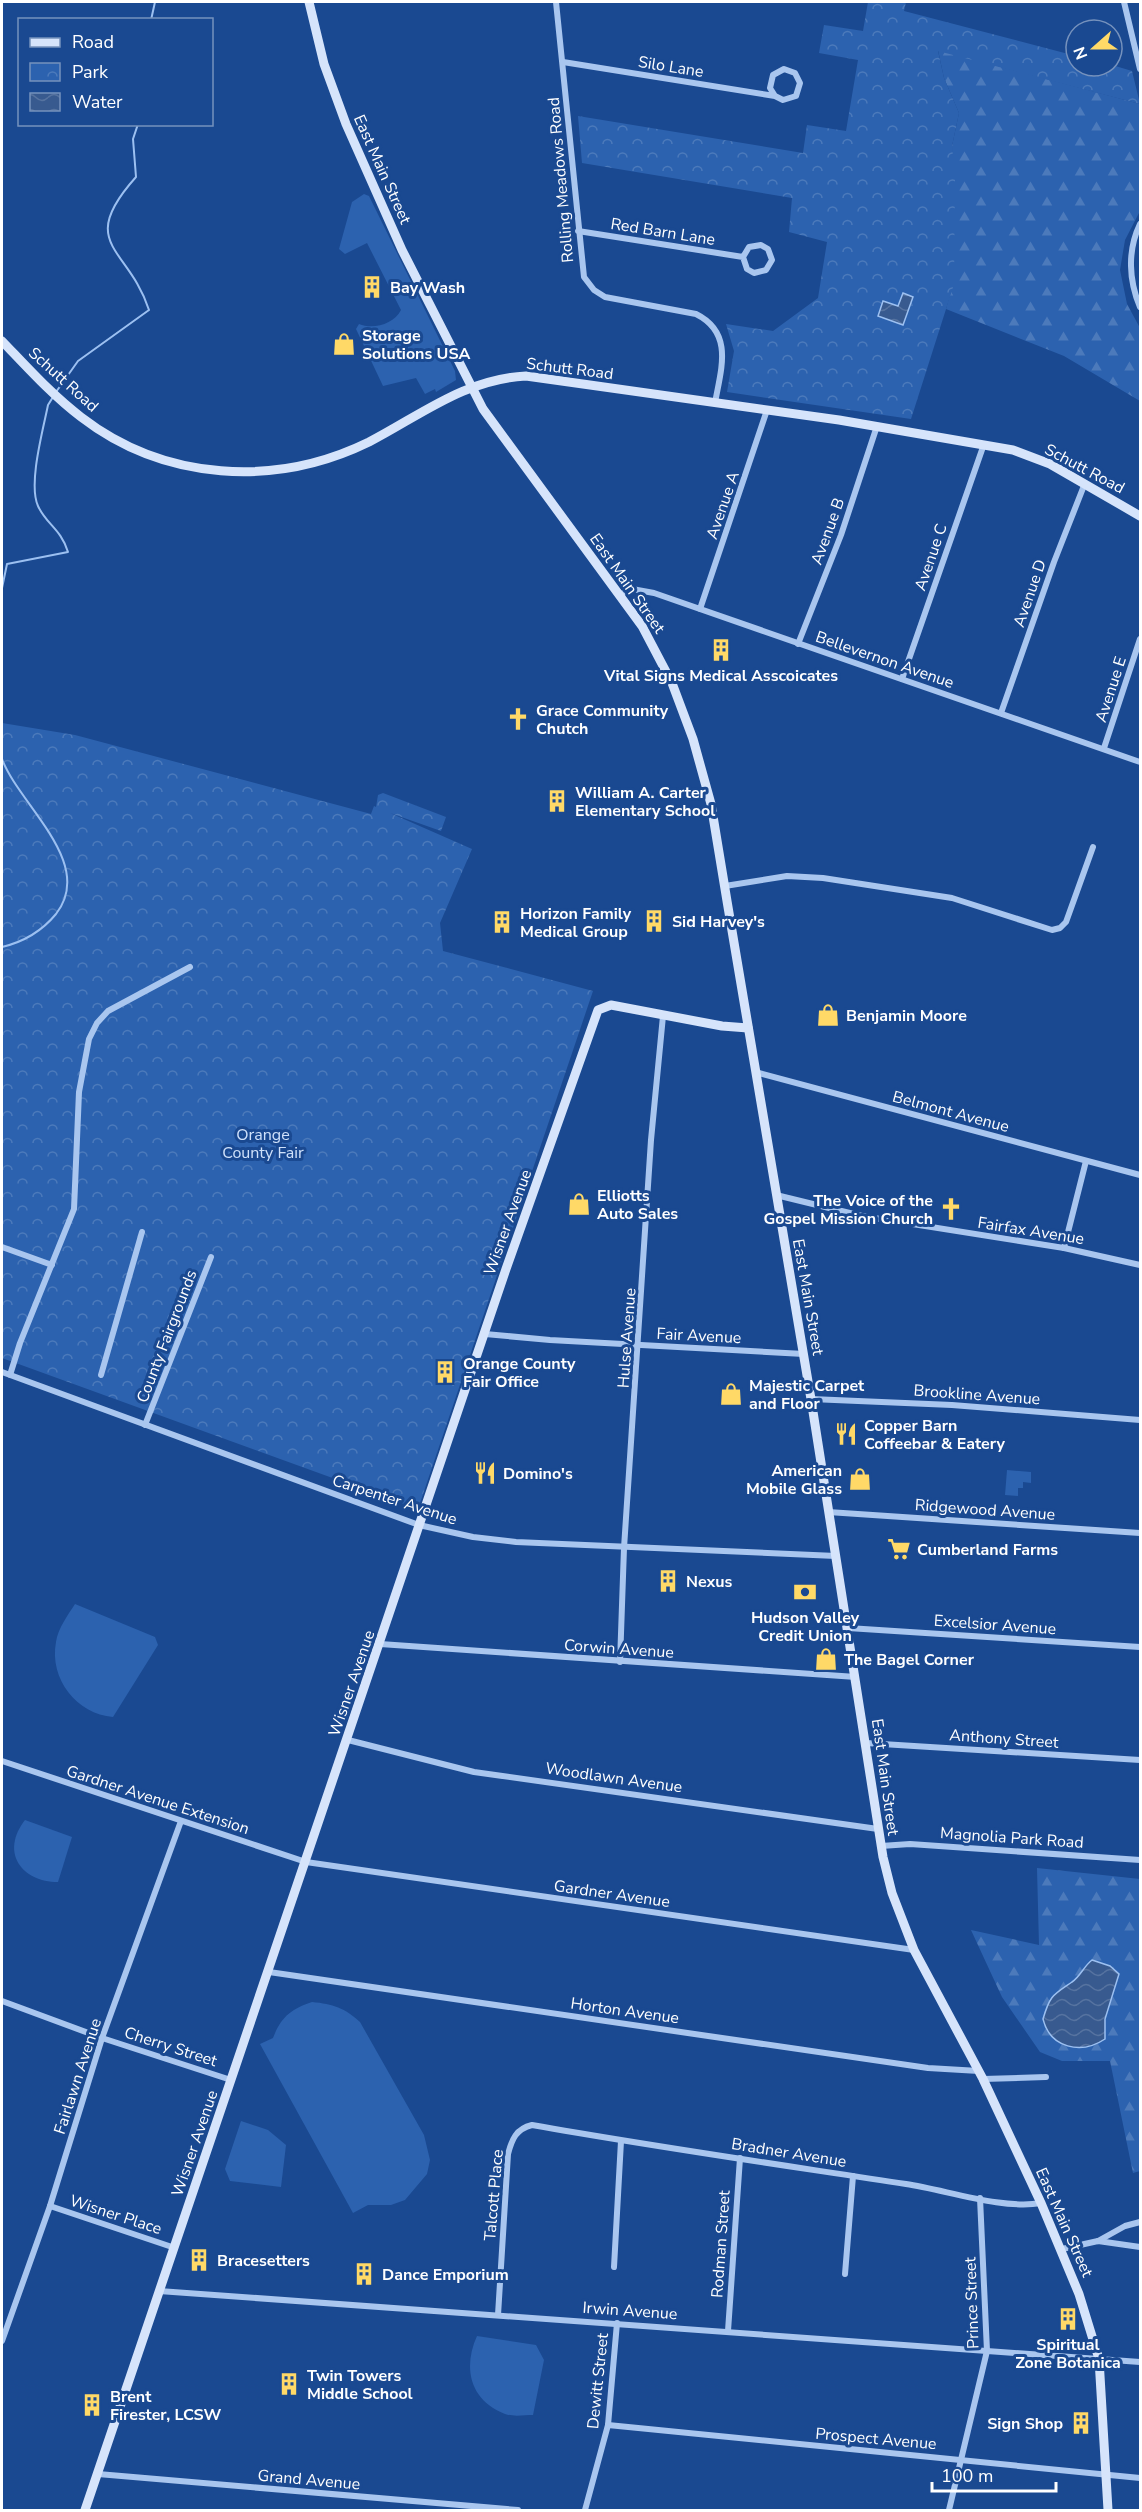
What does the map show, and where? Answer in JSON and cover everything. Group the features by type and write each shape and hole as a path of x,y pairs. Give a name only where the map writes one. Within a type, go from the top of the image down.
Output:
{"street":[{"name":"East Main Street","path":"309,2 324,64 346,124 402,250 483,409 507,446 621,594 642,626 666,672 693,739 711,804 804,1354 878,1829 892,1893 914,1950 981,2075 1041,2203 1079,2294 1099,2359 1108,2511"},
{"name":"Rolling Meadows Road","path":"556,2 584,277 599,294 620,301 696,314 713,326 720,337 723,354 715,402"},
{"path":"1124,2 1140,69"},
{"name":"Silo Lane","path":"562,62 775,96 783,100 796,96 801,83 795,73 784,69 773,75 770,88 775,96"},
{"path":"1140,224 1133,243 1131,266 1132,283 1140,307"},
{"name":"Red Barn Lane","path":"578,231 743,257"},
{"name":"Red Barn Lane","path":"761,245 770,252 772,260 769,268 758,273 747,269 743,257 749,247 761,245"},
{"name":"Schutt Road","path":"2,341 61,400 94,426 147,454 192,467 258,472 286,470 339,455 472,386 501,377 526,376 878,426 984,444 1039,458 1140,516"},
{"name":"Avenue A","path":"700,609 767,410"},
{"name":"Avenue B","path":"798,644 840,535 878,426"},
{"name":"Avenue C","path":"902,679 984,444"},
{"name":"Avenue D","path":"1001,713 1054,562 1086,483"},
{"name":"Bellevernon Avenue","path":"621,594 639,590 700,609 1140,762"},
{"name":"Avenue E","path":"1104,748 1140,639"},
{"path":"725,886 787,876 823,878 952,898 1052,930 1060,928 1066,922 1093,847"},
{"path":"10,1375 20,1343 74,1209 79,1092 89,1039 97,1023 108,1011 190,967"},
{"name":"Wisner Avenue","path":"85,2511 506,1269 598,1010 610,1005 748,1029"},
{"name":"Hulse Avenue","path":"620,1662 624,1548 640,1345 651,1140 663,1016"},
{"name":"Belmont Avenue","path":"756,1072 1140,1174"},
{"path":"1064,1248 1086,1161"},
{"name":"Fairfax Avenue","path":"776,1195 862,1216 1064,1248 1140,1265"},
{"path":"101,1375 142,1232"},
{"path":"2,1247 52,1265"},
{"name":"County Fairgrounds","path":"145,1425 211,1257"},
{"name":"Fair Avenue","path":"485,1334 804,1354"},
{"name":"Carpenter Avenue","path":"2,1372 420,1525 473,1537 516,1542 624,1548 836,1556"},
{"name":"Brookline Avenue","path":"811,1399 952,1405 1140,1420"},
{"name":"Ridgewood Avenue","path":"828,1512 1140,1533"},
{"name":"Excelsior Avenue","path":"848,1628 1140,1647"},
{"name":"Corwin Avenue","path":"380,1644 856,1677"},
{"name":"Woodlawn Avenue","path":"348,1740 474,1772 878,1829"},
{"name":"Anthony Street","path":"866,1743 1140,1760"},
{"name":"Gardner Avenue Extension","path":"2,1761 306,1862"},
{"name":"Fairlawn Avenue","path":"2,2341 50,2206 102,2038 181,1821"},
{"name":"Magnolia Park Road","path":"881,1846 910,1844 1140,1860"},
{"name":"Gardner Avenue","path":"306,1862 914,1950"},
{"name":"Horton Avenue","path":"268,1972 928,2068 981,2075 1046,2077"},
{"name":"Cherry Street","path":"2,2001 102,2038 231,2080"},
{"name":"Bradner Avenue","path":"532,2126 980,2198 1031,2205 1041,2203"},
{"name":"Talcott Place","path":"498,2315 508,2154 511,2141 518,2131 532,2126"},
{"path":"614,2267 621,2141"},
{"name":"Rodman Street","path":"728,2331 740,2158"},
{"path":"845,2274 853,2176"},
{"name":"Prince Street","path":"949,2511 987,2351 980,2198"},
{"name":"Wisner Place","path":"50,2206 175,2248"},
{"path":"1062,2250 1098,2241 1125,2226 1140,2222"},
{"path":"1098,2241 1140,2247"},
{"name":"Irwin Avenue","path":"159,2291 1140,2362"},
{"name":"Dewitt Street","path":"585,2511 608,2425 617,2323"},
{"name":"Prospect Avenue","path":"608,2425 1140,2478"},
{"name":"Grand Avenue","path":"98,2474 518,2511"},
{"path":"430,2511 432,2503"}],"green space":[{"path":"868,2 906,2 904,11 1064,53 1064,78 1124,78 1124,69 1132,71 1140,104 938,51 944,78 959,113 952,146 955,177 954,284 911,419 727,392 734,351 726,324 773,331 818,298 827,242 789,232 792,198 582,163 578,116 803,153 807,125 846,131 858,60 819,53 824,25 863,31"},
{"path":"938,50 1140,104 1140,211 1125,240 1120,270 1127,304 1140,328 1140,401 1064,356 946,309 953,284 848,181 953,197 952,146 959,113 944,78"},
{"path":"364,194 369,196 455,371 456,380 436,392 435,389 425,394 416,378 383,386 356,329 359,324 377,326 388,322 401,310 367,243 345,254 339,249 352,202"},
{"name":"Orange County Fair","path":"2,723 75,735 371,814 374,806 376,807 378,795 383,793 446,817 441,831 390,813 472,849 440,923 443,951 593,991 418,1509 2,1358"},
{"path":"1007,1470 1031,1472 1031,1483 1023,1482 1023,1488 1018,1488 1018,1496 1005,1495"},
{"path":"75,1604 155,1637 158,1645 113,1717 88,1709 77,1702 61,1681 55,1656 56,1642"},
{"path":"25,1820 72,1837 58,1882 34,1877 18,1863 14,1843"},
{"path":"1037,1868 1140,1879 1140,2171 1133,2173 1110,2061 1062,2061 1040,2052 1002,1997 971,1930 1039,1945"},
{"path":"312,2002 338,2008 360,2022 424,2135 430,2160 427,2174 405,2200 391,2205 368,2205 353,2213 260,2044 273,2038 288,2015"},
{"path":"241,2121 268,2130 286,2145 281,2187 230,2181 225,2169"},
{"path":"477,2336 536,2345 544,2360 533,2415 505,2414 483,2400 472,2381 470,2371 470,2359"}],"water":[{"path":"903,293 913,297 903,325 878,316 883,301 898,306"},
{"path":"1092,1960 1110,1966 1119,1974 1105,2019 1105,2039 1086,2047 1068,2046 1052,2037 1043,2019 1053,1996 1075,1980"}],"waterway":[{"path":"151,18 155,2"},
{"path":"56,392 78,361 149,310 140,289 112,245 108,232 109,218 118,200 136,177 133,139 137,126"},
{"path":"2,588 7,564 68,552 61,538 41,512 35,496 37,457 48,405 53,397"},
{"path":"2,759 11,777 50,835 61,855 67,875 66,895 56,914 32,935 2,947"}],"place":[{"name":"Bay Wash","path":"372,287"},
{"name":"Storage Solutions USA","path":"344,344"},
{"name":"Vital Signs Medical Asscoicates","path":"721,650"},
{"name":"Grace Community Chutch","path":"518,719"},
{"name":"William A. Carter Elementary School","path":"557,801"},
{"name":"Sid Harvey's","path":"654,921"},
{"name":"Horizon Family Medical Group","path":"502,922"},
{"name":"Benjamin Moore","path":"828,1015"},
{"name":"Elliotts Auto Sales","path":"579,1204"},
{"name":"The Voice of the Gospel Mission Church","path":"951,1209"},
{"name":"Orange County Fair Office","path":"445,1372"},
{"name":"Majestic Carpet and Floor","path":"731,1394"},
{"name":"Copper Barn Coffeebar & Eatery","path":"846,1434"},
{"name":"Domino's","path":"485,1473"},
{"name":"American Mobile Glass","path":"860,1479"},
{"name":"Cumberland Farms","path":"899,1549"},
{"name":"Nexus","path":"668,1581"},
{"name":"Hudson Valley Credit Union","path":"805,1592"},
{"name":"The Bagel Corner","path":"826,1659"},
{"name":"Bracesetters","path":"199,2260"},
{"name":"Dance Emporium","path":"364,2274"},
{"name":"Spiritual Zone Botanica","path":"1068,2319"},
{"name":"Twin Towers Middle School","path":"289,2384"},
{"name":"Brent Firester, LCSW","path":"92,2405"},
{"name":"Sign Shop","path":"1081,2423"}]}
